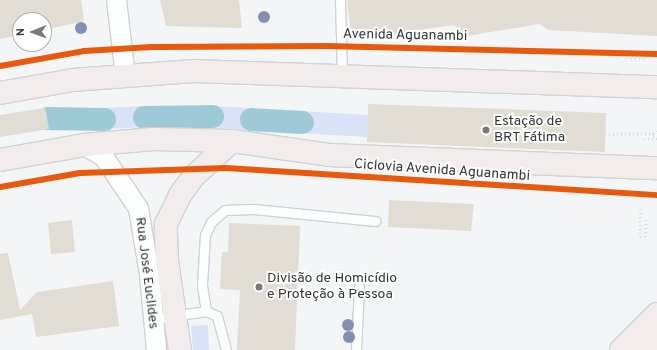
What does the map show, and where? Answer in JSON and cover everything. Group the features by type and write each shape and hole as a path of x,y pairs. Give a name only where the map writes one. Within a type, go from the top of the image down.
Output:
{"main road":[{"path":"0,92 73,80 125,74 194,72 342,75 657,87"},
{"path":"0,160 84,145 154,139 232,141 329,155 657,168"},
{"path":"180,350 167,261 166,224 180,195 193,177 232,141"},
{"path":"621,350 657,314"},
{"path":"647,350 657,336"}],"street":[{"path":"116,0 125,74"},
{"name":"Rua José Euclides","path":"84,145 103,156 138,208 149,274 156,350"}],"lane":[{"path":"340,0 342,75"},
{"path":"206,311 202,285 205,235 211,222 225,210 253,209 375,221"},
{"path":"356,350 359,287"},
{"path":"152,319 175,317 206,311 216,316 226,350"}],"path":[{"path":"630,56 649,56"},
{"path":"605,134 656,133 653,136 657,138"},
{"path":"644,138 657,138"},
{"path":"641,209 640,237 646,237 646,220"}],"shaded area":[{"path":"144,106 144,127 105,129 103,108"},
{"path":"212,106 252,108 250,130 211,127"},
{"path":"302,111 368,115 367,137 301,133"},
{"path":"208,325 209,350 193,350 191,326"}],"building":[{"path":"0,0 81,0 84,21 52,28 52,12 12,12 12,37 0,39"},
{"path":"160,0 239,0 242,28 166,26"},
{"path":"347,0 657,0 657,36 548,30 539,24 467,36 454,25 384,35 383,33 351,32"},
{"name":"Estação de BRT Fátima","path":"368,104 606,113 605,152 367,142"},
{"path":"45,108 49,129 0,137 0,115"},
{"path":"389,200 474,204 471,231 388,227"},
{"path":"72,220 75,252 51,254 48,223"},
{"name":"Divisão de Homicídio e Proteção à Pessoa","path":"229,223 300,226 295,350 237,350 240,290 220,289 222,252 228,252"},
{"path":"8,253 20,310 37,292 113,281 119,326 36,337 32,314 0,320 0,254"}],"waterway":[{"path":"144,117 212,116"},
{"path":"47,118 104,119"},
{"path":"251,119 302,122"}],"cycle path":[{"name":"Avenida Aguanambi","path":"0,66 84,51 152,47 326,46 657,54"},
{"name":"Ciclovia Avenida Aguanambi","path":"0,187 80,173 226,168 657,195"}],"place":[{"name":"Estação de BRT Fátima","path":"486,130"},
{"name":"Divisão de Homicídio e Proteção à Pessoa","path":"259,287"}]}
